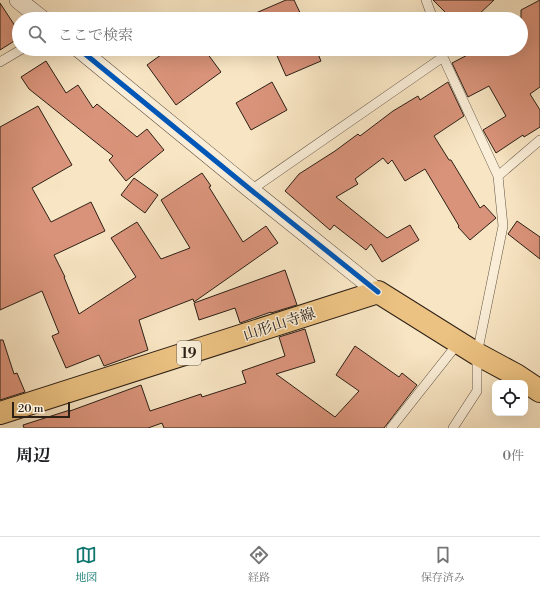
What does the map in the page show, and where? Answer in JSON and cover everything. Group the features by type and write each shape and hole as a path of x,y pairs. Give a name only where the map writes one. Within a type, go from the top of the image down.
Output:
{"main road":[{"path":"378,292 477,354 516,375 540,391"},
{"name":"山形山寺線","path":"0,413 378,292"}],"street":[{"path":"18,0 33,12"},
{"path":"88,56 378,292"}],"lane":[{"path":"426,0 430,12"},
{"path":"0,62 12,55"},
{"path":"251,190 438,56"},
{"path":"443,56 498,176 503,226 477,354 477,391 453,428"},
{"path":"498,176 540,140"},
{"path":"391,428 459,342"}],"building":[{"path":"286,0 294,0 300,12 258,12"},
{"path":"433,0 494,0 481,12 445,12"},
{"path":"540,0 540,87 530,94 540,110 540,127 524,137 523,135 496,153 483,130 506,116 489,86 468,97 452,63 466,56 528,56 528,12 521,12 521,10"},
{"path":"0,3 12,21 12,42 0,50"},
{"path":"159,56 209,56 221,72 176,105 147,65"},
{"path":"277,56 319,56 321,61 286,76"},
{"path":"46,61 66,93 78,85 93,108 97,104 137,137 147,129 164,150 126,181 109,160 113,156 29,89 21,77"},
{"path":"272,82 287,110 251,130 236,103"},
{"path":"448,82 464,116 434,136 449,160 451,160 480,208 484,205 496,218 470,240 458,227 459,226 425,169 405,181 392,160 388,164 383,158 355,179 358,184 336,197 387,238 410,225 419,240 382,262 371,244 366,250 334,225 330,230 285,191 299,174 358,134 360,136 393,111 418,96 420,100"},
{"path":"38,106 72,165 32,188 51,222 91,202 105,231 54,255 65,277 79,314 136,277 111,238 137,222 161,259 190,248 161,200 202,173 243,242 266,226 278,243 194,302 193,299 139,320 148,350 104,366 99,355 66,368 52,336 59,333 42,291 0,310 0,127"},
{"path":"134,178 158,195 145,213 121,195"},
{"path":"517,221 540,237 540,259 508,234"},
{"path":"285,270 297,305 240,323 235,308 199,320 194,303"},
{"path":"305,329 315,362 276,374 335,417 359,391 336,375 355,346 399,377 402,373 417,385 384,428 164,428 162,423 148,428 24,428 23,425 70,411 141,385 150,411 201,394 202,397 246,383 242,371 285,356 279,337"},
{"path":"0,340 3,340 14,374 17,373 25,392 0,400"}],"cycle path":[{"path":"88,56 378,292"}]}
